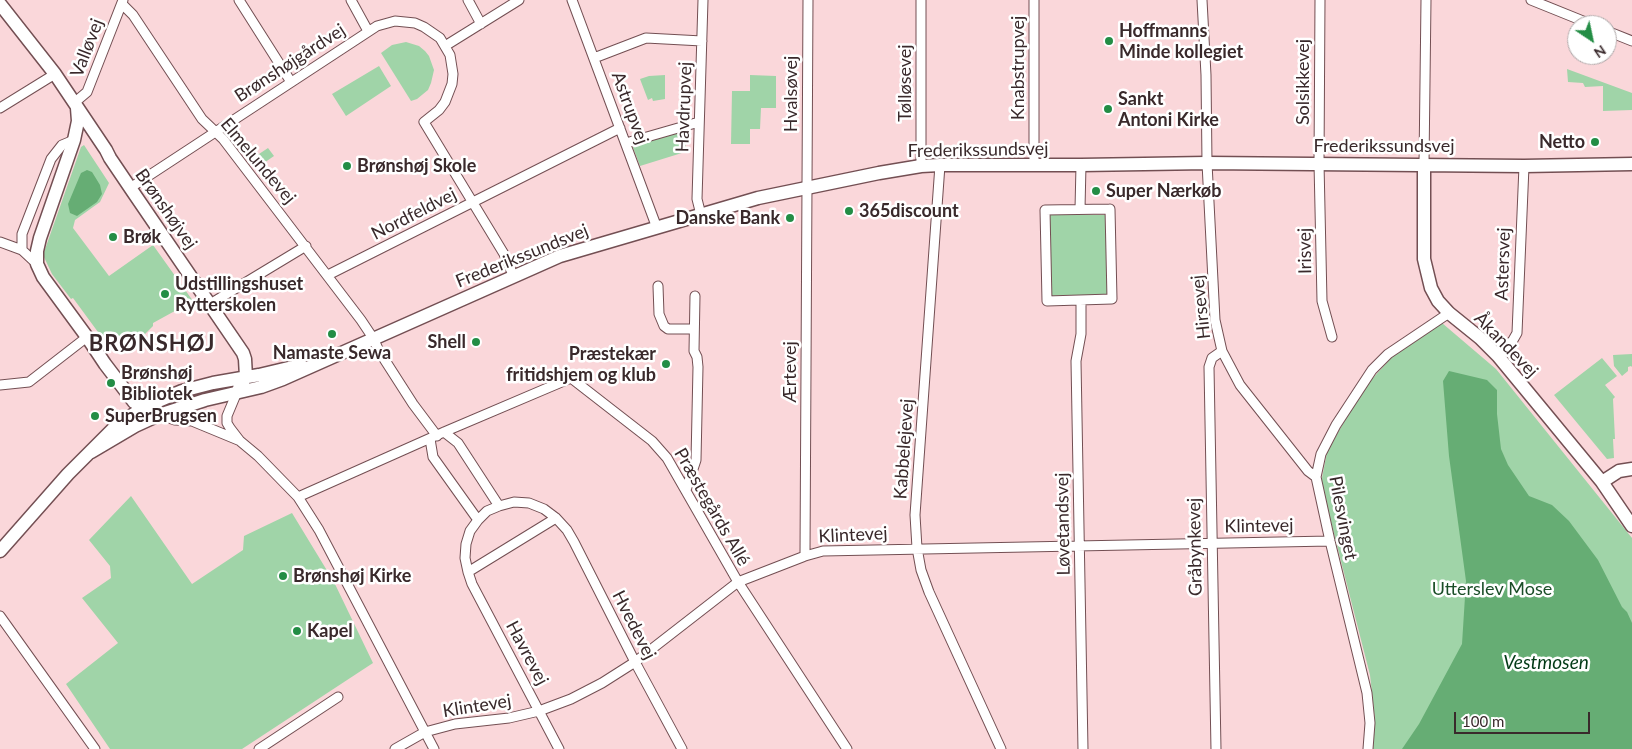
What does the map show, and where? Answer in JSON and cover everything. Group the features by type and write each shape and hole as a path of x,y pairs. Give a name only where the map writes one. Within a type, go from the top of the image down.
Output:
{"main road":[{"name":"Brønshøjvej","path":"0,4 55,74 130,188 243,353 246,377"},
{"path":"75,106 78,122 74,140 40,238 37,264 43,276 134,402 142,408 159,415"},
{"path":"74,140 91,139 110,158"},
{"name":"Frederikssundsvej","path":"91,452 135,426 159,415 261,387 283,379 513,275 560,256 758,198 921,166 1081,166 1207,163 1524,166 1632,164"},
{"name":"Åkandevej","path":"1424,164 1424,259 1431,288 1438,301 1498,356 1602,482 1632,526"},
{"name":"Frederikssundsvej","path":"0,550 68,474 114,429 142,408 182,391 328,358"},
{"path":"238,392 246,377"},
{"path":"1602,482 1619,471 1632,469"}],"street":[{"path":"239,0 291,82"},
{"path":"351,0 368,31"},
{"path":"468,0 481,24"},
{"path":"513,275 504,254 424,122 439,110 450,93 452,64 445,46 519,0"},
{"name":"Astrupvej","path":"572,0 657,228"},
{"name":"Havdrupvej","path":"701,215 697,199 703,0"},
{"name":"Hvalsøvej","path":"807,188 808,0"},
{"name":"Tølløsevej","path":"921,0 921,166"},
{"name":"Knabstrupvej","path":"1034,0 1034,166"},
{"name":"Hirsevej","path":"1202,0 1206,75 1207,163 1216,320 1222,351 1240,384 1308,471 1316,477"},
{"name":"Solsikkevej","path":"1319,163 1320,0"},
{"path":"1424,164 1426,0"},
{"path":"1531,0 1548,3 1573,15"},
{"name":"Valløvej","path":"75,106 87,92 122,2"},
{"name":"Elmelundevej","path":"122,2 133,15 202,119 223,139 328,275 373,338 379,351 413,404 437,435"},
{"name":"Brønshøjgårdvej","path":"130,188 214,131 377,26 396,21 415,23 432,32 445,46"},
{"path":"1617,35 1632,41"},
{"path":"594,58 646,38 702,41"},
{"path":"0,108 55,74"},
{"path":"626,143 699,122"},
{"name":"Nordfeldvej","path":"328,275 620,128"},
{"path":"22,250 22,234 51,159 62,145 74,140"},
{"name":"Irisvej","path":"1319,163 1322,301 1332,337"},
{"name":"Kabbelejevej","path":"940,165 915,515 917,548 921,570 929,592 1001,749"},
{"path":"1080,209 1081,166"},
{"name":"Astersvej","path":"1498,356 1517,333 1524,166"},
{"name":"Ærtevej","path":"805,556 807,188"},
{"path":"1110,208 1112,299 1081,300 1047,301 1045,210 1110,208"},
{"path":"0,242 22,250 37,264"},
{"path":"210,304 306,246"},
{"path":"658,286 659,314 664,326 668,329 693,329"},
{"path":"686,490 696,460 698,367 697,356 694,351 693,329 695,296"},
{"name":"Løvetandsvej","path":"1081,300 1081,334 1076,361 1083,749"},
{"name":"Pilesvinget","path":"1368,749 1370,723 1367,694 1316,477 1321,454 1336,425 1372,370 1388,354 1449,313"},
{"path":"0,385 29,382 87,337"},
{"name":"Gråbynkevej","path":"1216,749 1209,367 1212,358 1222,351"},
{"name":"Præstegårds Allé","path":"298,497 571,378 652,441 667,458 738,582 847,749"},
{"path":"238,392 227,416 227,423 240,441 283,480 298,497 319,530 434,749"},
{"path":"159,415 175,420 192,421 240,441"},
{"path":"468,572 556,518 544,509 529,503 514,502 498,506 478,520 433,457 437,435 458,443 498,506"},
{"name":"Hvedevej","path":"556,518 567,530 574,542 634,662 682,749"},
{"name":"Havrevej","path":"478,520 470,531 466,544 465,558 472,584 559,749"},
{"name":"Klintevej","path":"395,749 425,732 455,724 508,718 539,711 572,699 602,684 634,662 738,582 822,551 1330,541"},
{"path":"0,616 95,749"},
{"path":"259,749 338,697"}],"green space":[{"path":"406,42 419,46 425,51 434,70 428,90 417,99 411,101 381,53 392,45"},
{"path":"379,66 391,86 346,116 332,94"},
{"path":"1567,69 1632,93 1632,110 1603,111 1603,86 1585,87 1583,83 1568,82"},
{"path":"665,75 665,99 653,101 652,98 648,100 640,79 649,76"},
{"path":"750,75 776,76 776,108 761,108 760,129 750,129 750,144 731,144 732,91 750,91"},
{"path":"687,129 685,152 640,166 632,145"},
{"path":"84,145 109,183 100,202 75,220 73,228 109,276 153,245 193,301 153,323 153,326 145,334 138,338 126,338 109,347 73,298 71,299 52,274 43,255 81,147"},
{"path":"268,148 274,156 258,167 253,158"},
{"path":"1048,214 1108,215 1109,296 1052,296"},
{"name":"Utterslev Mose","path":"1442,323 1496,369 1632,538 1632,749 1373,749 1375,720 1370,675 1321,483 1327,452 1362,390 1392,357"},
{"path":"1632,354 1632,367 1628,367 1628,371 1622,376 1614,366 1613,355"},
{"path":"1602,358 1617,376 1605,385 1615,397 1613,399 1614,458 1607,459 1554,395"},
{"path":"131,496 192,584 243,550 244,536 292,513 334,582 373,663 242,749 110,749 66,684 118,643 82,598 111,578 110,566 89,540"}],"water":[{"path":"87,170 92,172 100,185 102,194 97,202 77,216 70,213 68,204 81,173"},
{"name":"Vestmosen","path":"1449,371 1487,380 1497,390 1497,414 1501,449 1508,465 1529,496 1552,505 1569,521 1598,560 1622,607 1627,612 1632,623 1632,749 1402,749 1419,724 1462,644 1466,581 1449,456 1443,381"}],"place":[{"name":"Hoffmanns Minde kollegiet","path":"1109,41"},
{"name":"Sankt Antoni Kirke","path":"1108,109"},
{"name":"Netto","path":"1595,142"},
{"name":"Brønshøj Skole","path":"347,166"},
{"name":"Super Nærkøb","path":"1096,191"},
{"name":"365discount","path":"849,211"},
{"name":"Danske Bank","path":"790,218"},
{"name":"Brøk","path":"113,237"},
{"name":"Udstillingshuset Rytterskolen","path":"165,294"},
{"name":"Namaste Sewa","path":"332,334"},
{"name":"Shell","path":"476,342"},
{"name":"Præstekær fritidshjem og klub","path":"666,364"},
{"name":"Brønshøj Bibliotek","path":"111,383"},
{"name":"SuperBrugsen","path":"95,416"},
{"name":"Brønshøj Kirke","path":"283,576"},
{"name":"Kapel","path":"297,631"}],"district":[{"name":"BRØNSHØJ","path":"152,344"}]}
